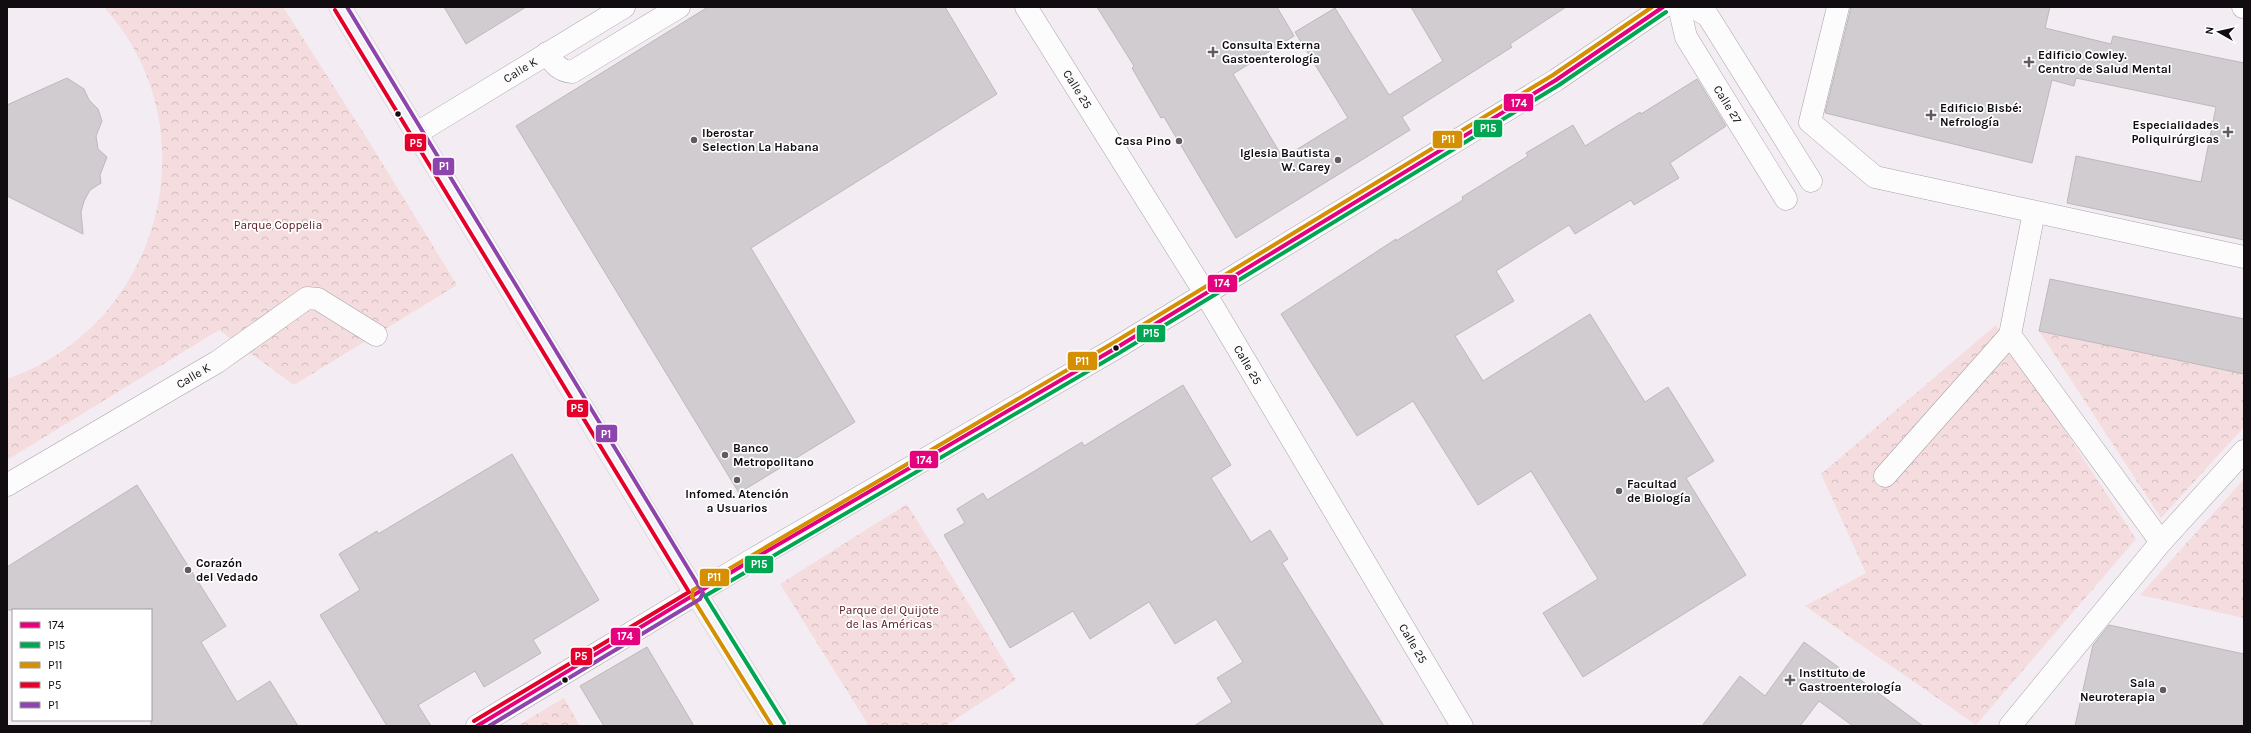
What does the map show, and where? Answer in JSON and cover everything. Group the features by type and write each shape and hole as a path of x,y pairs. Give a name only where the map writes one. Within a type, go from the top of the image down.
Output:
{"main road":[{"path":"340,7 670,554 697,594 778,726"}],"street":[{"name":"Calle K","path":"417,133 624,7"},
{"path":"547,53 555,66 564,71 572,72 679,7"},
{"name":"Calle 25","path":"1026,7 1205,293 1462,726"},
{"path":"477,726 697,594 1116,348 1556,80 1663,7"},
{"name":"Calle 27","path":"1679,7 1686,37 1786,199"},
{"path":"1693,7 1708,16 1812,182"},
{"path":"1838,7 1810,122 1874,177 2244,257"},
{"path":"1885,476 2010,335 2034,212"},
{"name":"Calle K","path":"7,485 217,362 307,298 318,299 376,335"},
{"path":"2010,335 2161,542"},
{"path":"2010,726 2161,542 2244,451"}],"green space":[{"name":"Parque Coppelia","path":"104,7 283,7 365,135 457,285 294,385 219,330 7,460 7,379 60,353 103,316 134,270 154,219 162,164 157,109 138,56"},
{"path":"1996,325 2136,539 1976,725 1805,606 1866,573 1821,474"},
{"path":"2039,331 2244,374 2244,427 2161,518"},
{"path":"2244,479 2244,618 2140,595"},
{"name":"Parque del Quijote de las Américas","path":"907,504 1016,680 945,726 869,726 780,584"},
{"path":"564,698 580,726 517,726"}],"building":[{"path":"444,7 526,7 466,44"},
{"path":"708,7 945,7 997,94 751,248 855,422 739,493 516,126"},
{"path":"1097,7 1277,7 1294,36 1233,74 1283,158 1348,118 1295,32 1335,8 1389,95 1443,61 1411,7 1566,7 1510,44 1512,47 1402,117 1410,130 1236,238 1164,117 1161,118 1132,68 1134,66"},
{"path":"1851,7 2050,7 2045,28 2111,44 2113,36 2244,63 2244,240 2067,203 2076,156 2201,182 2216,107 2076,78 2074,86 2052,80 2032,163 1825,113"},
{"path":"67,78 84,89 89,100 98,109 102,121 96,136 98,149 107,157 100,175 101,183 90,190 84,201 81,212 83,234 7,196 7,105"},
{"path":"1697,79 1726,126 1670,163 1679,178 1634,205 1631,200 1575,234 1569,225 1496,271 1514,301 1455,336 1483,381 1590,314 1645,402 1668,387 1714,461 1686,478 1746,575 1583,677 1543,613 1598,579 1531,471 1478,505 1413,401 1357,436 1281,314 1396,239 1396,241 1463,200 1462,197 1528,156 1526,153 1573,125 1585,146 1640,112 1641,114"},
{"path":"2050,279 2244,319 2244,374 2039,331"},
{"path":"1183,385 1231,465 1211,478 1251,542 1270,530 1288,559 1282,563 1384,726 1194,726 1232,702 1217,678 1243,662 1216,619 1175,644 1149,602 1090,639 1073,611 1010,648 944,535 965,523 957,509 983,493 987,500 1082,442 1084,446"},
{"path":"512,454 599,600 533,640 541,653 484,687 475,671 418,705 431,726 387,726 320,615 360,590 339,554 377,531 378,534"},
{"path":"137,485 226,626 201,642 237,702 270,681 298,726 151,726 152,609 7,610 7,567"},
{"name":"Sala Neuroterapia","path":"2109,625 2244,654 2244,726 2075,726 2093,645"},
{"path":"1804,642 1845,672 1847,670 1923,726 1853,726 1819,701 1800,726 1702,726 1740,676 1765,696"},
{"path":"647,647 694,726 604,726 580,686"}],"transit line":[{"name":"P1","path":"347,7 703,593 700,599 489,726"},
{"name":"P11","path":"772,726 692,597 693,590 1113,343 1553,75 1652,7"},
{"name":"174","path":"477,726 750,561 1116,348 1556,80 1663,7"},
{"name":"P5","path":"335,10 689,592 474,721"},
{"name":"P15","path":"784,723 705,596 1119,353 1559,85 1666,12"}],"place":[{"name":"Consulta Externa Gastoenterología","path":"1213,52"},
{"name":"Edificio Cowley. Centro de Salud Mental","path":"2029,62"},
{"name":"Edificio Bisbé: Nefrología","path":"1931,115"},
{"name":"Especialidades Poliquirúrgicas","path":"2228,132"},
{"name":"Iberostar Selection La Habana","path":"694,140"},
{"name":"Casa Pino","path":"1179,141"},
{"name":"Iglesia Bautista W. Carey","path":"1338,160"},
{"name":"Banco Metropolitano","path":"725,455"},
{"name":"Infomed. Atención a Usuarios","path":"737,480"},
{"name":"Facultad de Biología","path":"1619,491"},
{"name":"Corazón del Vedado","path":"188,570"},
{"name":"Instituto de Gastroenterología","path":"1790,680"},
{"name":"Sala Neuroterapia","path":"2163,690"}]}
